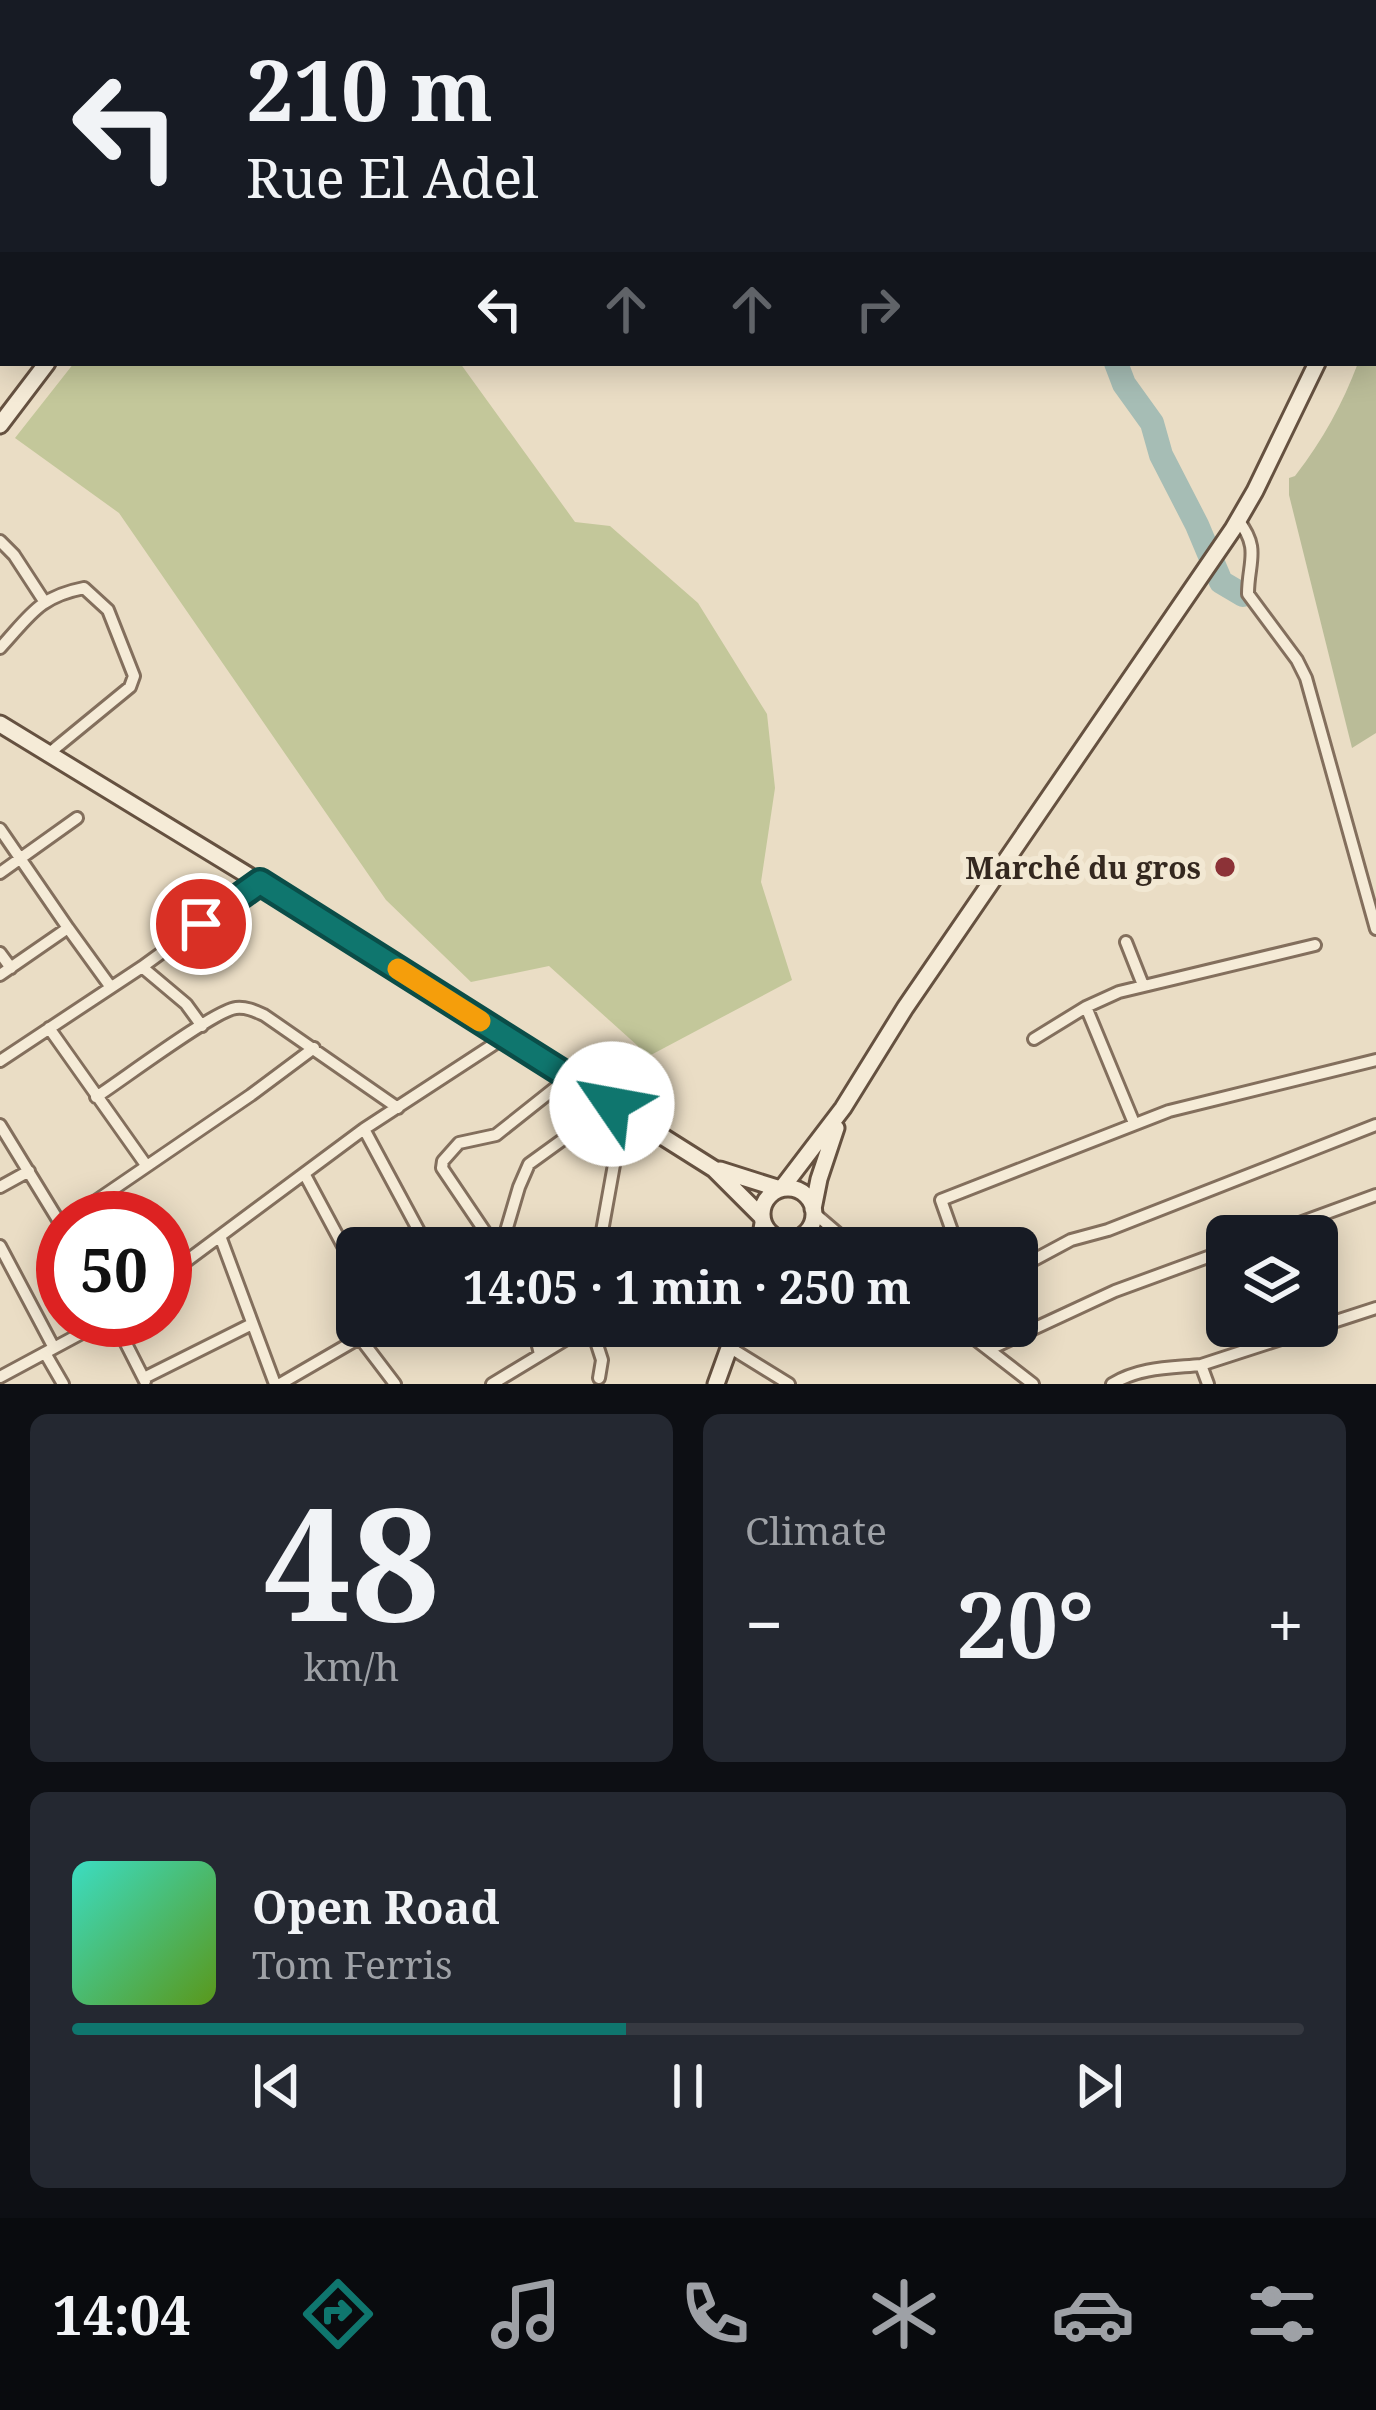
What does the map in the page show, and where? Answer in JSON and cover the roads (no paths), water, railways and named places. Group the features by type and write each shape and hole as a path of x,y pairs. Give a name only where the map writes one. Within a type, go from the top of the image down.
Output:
{"main road":[{"path":"0,425 45,366"},
{"path":"762,1227 768,1197 781,1189 843,1108 905,1008 1236,524 1315,366"},
{"path":"0,724 714,1168 799,1190 813,1211"},
{"path":"809,1227 825,1157 843,1108"},
{"path":"714,1168 768,1227"},
{"path":"716,1384 729,1347"}],"street":[{"path":"1236,524 1252,542 1248,594 1306,678 1376,929"},
{"path":"0,541 44,601"},
{"path":"0,648 44,601 62,592 84,588 108,610 134,676 130,687 47,754"},
{"path":"0,873 77,818"},
{"path":"0,829 110,986"},
{"path":"0,1061 260,882"},
{"path":"0,952 5,972 68,928"},
{"path":"1126,942 1143,985"},
{"path":"1034,1039 1119,992 1315,945"},
{"path":"142,967 186,1004 202,1026"},
{"path":"1086,1007 1134,1123"},
{"path":"96,1097 230,1009 248,1009 314,1048 398,1108"},
{"path":"49,1028 146,1165"},
{"path":"192,1257 364,1130 505,1037"},
{"path":"109,1191 314,1048"},
{"path":"951,1227 941,1200 1134,1123 1376,1060"},
{"path":"483,1227 442,1168 443,1161 459,1143 496,1135 569,1077"},
{"path":"505,1227 529,1164 612,1104"},
{"path":"603,1227 617,1148 634,1118"},
{"path":"0,1125 41,1191"},
{"path":"1038,1257 1071,1240 1108,1230 1376,1125"},
{"path":"364,1130 417,1227"},
{"path":"0,1187 29,1171"},
{"path":"305,1175 336,1233"},
{"path":"1321,1215 1376,1195"},
{"path":"813,1211 831,1227"},
{"path":"220,1236 278,1384 344,1347"},
{"path":"0,1246 63,1384"},
{"path":"1038,1327 1115,1291 1206,1258"},
{"path":"1112,1384 1145,1370 1201,1365 1376,1308"},
{"path":"125,1347 145,1381 252,1324"},
{"path":"0,1377 56,1347"},
{"path":"367,1347 395,1384"},
{"path":"538,1347 540,1354"},
{"path":"492,1384 552,1347"},
{"path":"597,1347 602,1360 599,1378"},
{"path":"729,1347 789,1384"},
{"path":"995,1347 1033,1384"},
{"path":"1201,1365 1208,1384"}],"waterway":[{"path":"1117,366 1152,423 1161,455 1221,582 1243,595"}],"place":[{"name":"Marché du gros","path":"1225,867"}]}
